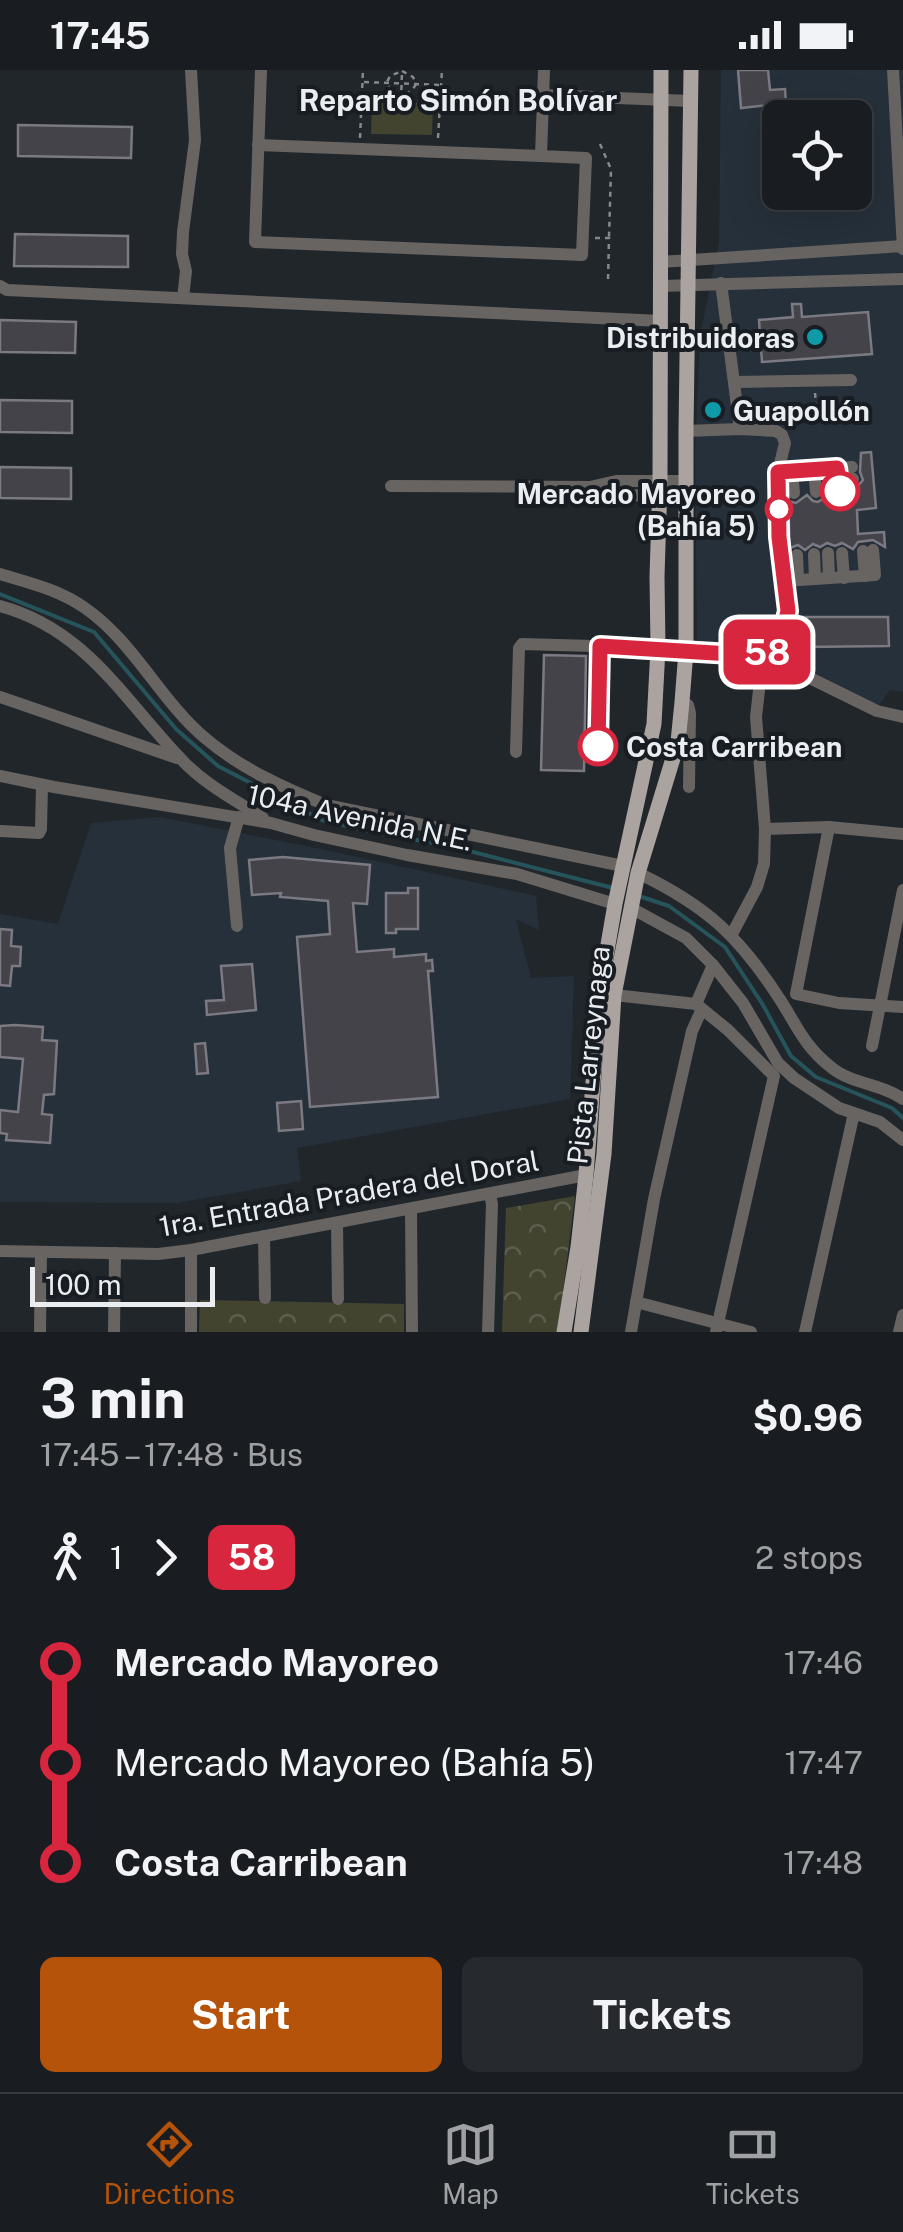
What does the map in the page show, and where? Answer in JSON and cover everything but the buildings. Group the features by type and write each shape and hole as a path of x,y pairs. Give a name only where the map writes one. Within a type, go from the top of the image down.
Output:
{"main road":[{"name":"Pista Larreynaga","path":"564,1332 586,1175 600,991 630,872 654,724 658,648 660,70"},
{"name":"Pista Larreynaga","path":"630,872 678,742 686,651 691,70"},
{"name":"Pista Larreynaga","path":"581,1332 604,1154 623,904"}],"street":[{"path":"183,298 186,271 182,232 195,140 191,70"},
{"path":"258,145 586,158 582,255 255,242 258,145 261,70"},
{"path":"541,156 544,70"},
{"path":"660,262 903,247 893,70"},
{"path":"543,95 691,101"},
{"path":"661,286 903,278"},
{"path":"721,283 740,429"},
{"path":"0,286 7,290 660,321"},
{"path":"736,382 850,380"},
{"path":"686,431 776,432 821,470"},
{"path":"821,470 817,492 821,470"},
{"path":"817,579 779,537 821,470"},
{"path":"391,486 590,487 616,482 659,489 686,488"},
{"path":"817,579 875,576 868,551"},
{"path":"732,934 764,864 756,717 764,656 782,635 788,611 817,579 820,554 817,579"},
{"path":"0,574 50,589 86,608 114,632 206,739 254,772 302,795 326,804 630,872 673,890 732,934 782,1002 804,1041 835,1071 903,1099"},
{"path":"0,606 50,628 77,646 100,665 181,760 271,823"},
{"path":"516,752 520,646 658,648 764,656 878,711 903,716"},
{"path":"598,746 600,646"},
{"path":"0,697 181,760"},
{"path":"682,702 690,712 689,786"},
{"name":"104a Avenida N.E.","path":"0,776 271,823 314,836 517,874 623,904 686,938 713,965 743,1003 778,1064 794,1078"},
{"path":"0,831 41,830 42,785"},
{"path":"237,926 230,848 239,817"},
{"path":"765,829 830,827 903,834"},
{"path":"830,827 796,994 903,1008"},
{"path":"872,1046 903,890"},
{"path":"630,1332 654,1198 692,1030 713,965"},
{"path":"614,995 699,1006 774,1076 794,1078 839,1108 880,1122 903,1140"},
{"path":"717,1328 774,1076"},
{"path":"805,1332 854,1113"},
{"name":"1ra. Entrada Pradera del Doral","path":"0,1250 158,1254 191,1250 586,1175"},
{"path":"488,1332 490,1195"},
{"path":"411,1210 412,1332"},
{"path":"337,1223 338,1299"},
{"path":"264,1236 264,1298"},
{"path":"191,1250 191,1332"},
{"path":"40,1332 41,1252"},
{"path":"114,1332 115,1253"},
{"path":"636,1302 717,1328 750,1332"},
{"path":"899,1332 903,1315"}],"path":[{"path":"360,149 363,70"},
{"path":"438,152 442,70"},
{"path":"401,98 402,71"},
{"path":"402,71 414,77 416,84 401,98 388,90 386,82 402,71"},
{"path":"362,82 441,84"},
{"path":"600,144 611,169 608,282"},
{"path":"583,238 609,238"},
{"path":"814,382 817,416"}],"shaded area":[{"path":"721,70 903,70 903,692 890,690 879,705 802,672 763,644 697,643 695,454 700,336 719,243"},
{"path":"160,817 536,896 539,930 516,919 531,978 574,976 570,1099 297,1148 301,1181 177,1203 0,1202 0,914 58,924 91,823"}],"green space":[{"path":"372,102 433,103 432,135 371,134"},
{"path":"575,1196 558,1332 502,1332 506,1208"},
{"path":"200,1300 404,1304 404,1332 199,1332"}],"waterway":[{"path":"0,594 94,632 176,729 218,766 322,820 450,846 613,888"},
{"path":"636,895 669,906 725,947 791,1056 816,1077 892,1108 903,1118"}],"bus line":[{"name":"58","path":"598,746 600,646 764,656 782,635 788,611 779,537 778,472 837,468 840,491"}],"place":[{"name":"Distribuidoras","path":"815,337"},
{"name":"Guapollón","path":"713,410"},
{"name":"Mercado Mayoreo (Bahía 5)","path":"779,509"},
{"name":"Costa Carribean","path":"598,746"}],"district":[{"name":"Reparto Simón Bolívar","path":"458,100"}]}
